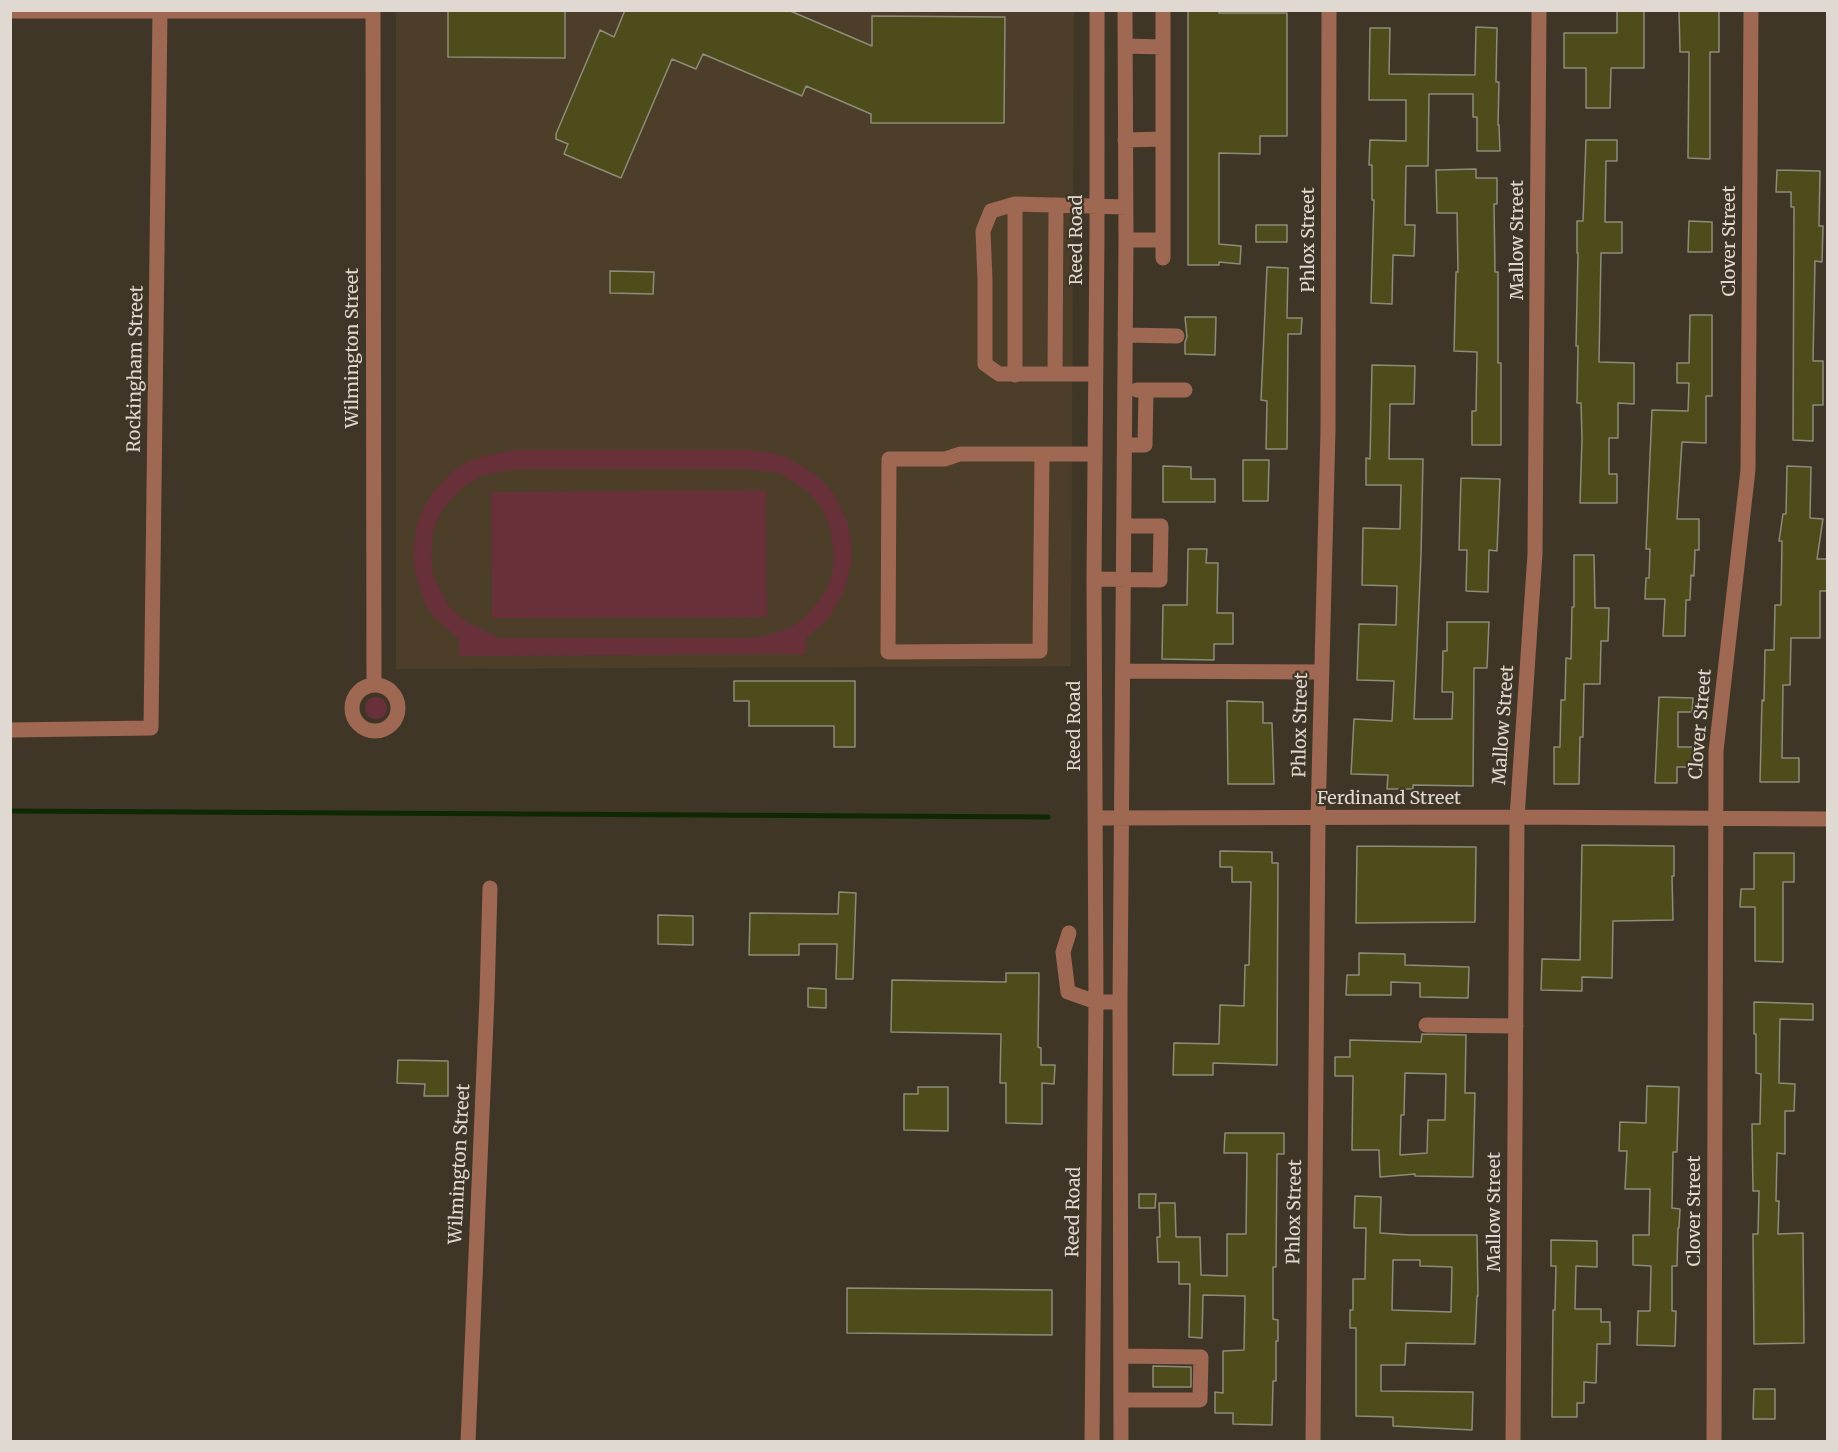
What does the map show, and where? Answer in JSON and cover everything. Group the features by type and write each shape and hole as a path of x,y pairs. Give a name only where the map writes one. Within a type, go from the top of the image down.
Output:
{"street":[{"name":"Reed Road","path":"1092,1442 1096,1002 1094,454 1097,10"},
{"path":"1122,1442 1120,1002 1125,445 1125,10"},
{"path":"1163,10 1163,258"},
{"name":"Phlox Street","path":"1312,1442 1318,818 1328,430 1329,10"},
{"name":"Mallow Street","path":"1513,1442 1517,817 1535,554 1539,10"},
{"name":"Clover Street","path":"1714,1442 1716,751 1748,470 1751,10"},
{"path":"10,11 373,11"},
{"name":"Rockingham Street","path":"10,730 151,728 160,11"},
{"name":"Wilmington Street","path":"373,11 374,685"},
{"path":"1125,46 1163,47"},
{"path":"1125,140 1163,139"},
{"path":"1095,374 999,374 985,364 983,231 991,211 1015,204 1126,207"},
{"path":"1015,204 1015,375"},
{"path":"1055,374 1056,205"},
{"path":"1126,240 1163,240"},
{"path":"1125,335 1177,336"},
{"path":"1125,390 1185,390"},
{"path":"1125,445 1145,445 1146,390"},
{"path":"1042,454 1040,651 888,652 889,459 945,459 960,454 1042,454 1094,454"},
{"path":"1094,579 1160,580 1161,526 1124,526"},
{"path":"1123,671 1322,672"},
{"name":"Ferdinand Street","path":"1095,818 1827,819"},
{"name":"Wilmington Street","path":"468,1442 490,888"},
{"path":"1069,933 1064,952 1068,992 1096,1002 1120,1002"},
{"path":"1426,1025 1516,1026"},
{"path":"1093,1233 1121,1232"},
{"path":"1121,1356 1201,1357 1200,1400 1121,1400"}],"shaded area":[{"path":"396,11 1074,11 1071,666 396,669"},
{"path":"514,450 752,450 774,453 788,458 823,482 834,494 847,521 852,552 844,591 829,618 806,638 806,654 459,656 459,639 434,617 422,596 414,568 413,552 417,524 432,493 454,470 481,457","holes":["516,469 749,469 779,473 805,489 824,512 830,527 834,556 829,584 821,598 803,619 790,628 751,638 499,638 465,621 448,605 435,580 431,546 438,518 445,506 463,487 483,475"]},
{"path":"766,490 767,617 492,618 491,492"},
{"path":"376,697 384,700 387,708 384,716 376,719 368,716 365,708 368,700"}],"building":[{"path":"448,10 565,10 565,58 448,57"},
{"path":"625,10 788,10 872,46 872,16 1005,17 1004,123 871,123 871,114 806,86 802,96 703,54 696,69 672,59 621,178 564,154 568,144 556,139 556,134 600,30 614,37"},
{"path":"1188,10 1219,10 1219,13 1287,13 1287,136 1260,136 1260,154 1219,153 1219,244 1241,246 1240,264 1219,262 1219,265 1188,265"},
{"path":"1617,10 1644,10 1644,68 1611,68 1610,108 1586,108 1586,68 1564,68 1564,33 1617,33"},
{"path":"1679,10 1719,10 1719,52 1710,52 1710,159 1688,158 1689,52 1680,52"},
{"path":"1476,27 1497,28 1496,82 1499,82 1500,151 1477,151 1477,117 1473,117 1473,94 1429,94 1428,166 1406,166 1405,225 1415,225 1414,256 1393,255 1392,304 1371,303 1374,200 1372,200 1372,165 1369,165 1370,140 1406,141 1406,100 1369,100 1370,28 1390,28 1389,74 1475,75"},
{"path":"1586,140 1617,140 1617,161 1606,161 1605,222 1622,222 1622,253 1601,253 1599,362 1634,363 1634,404 1618,403 1618,438 1609,438 1609,474 1617,474 1617,503 1580,503 1582,438 1581,403 1577,403 1577,221 1583,221"},
{"path":"1476,169 1476,178 1497,178 1497,204 1494,204 1495,272 1498,272 1501,445 1472,445 1472,411 1476,411 1477,352 1454,351 1456,272 1458,272 1457,213 1437,213 1436,170"},
{"path":"1777,170 1820,171 1819,226 1823,226 1822,262 1815,261 1813,361 1823,361 1823,405 1813,405 1813,441 1793,440 1794,207 1791,207 1791,192 1776,192"},
{"path":"1689,221 1712,222 1712,252 1688,252"},
{"path":"1256,225 1287,225 1287,242 1256,242"},
{"path":"1267,267 1288,268 1287,318 1302,318 1301,334 1288,334 1287,449 1266,449 1267,401 1261,400"},
{"path":"610,271 654,272 653,294 610,293"},
{"path":"1690,315 1712,315 1712,396 1706,396 1706,443 1682,442 1677,519 1699,519 1699,550 1695,550 1690,600 1686,600 1685,636 1663,636 1665,599 1645,599 1646,578 1649,578 1650,549 1646,549 1652,410 1688,411 1689,383 1677,383 1677,363 1689,363"},
{"path":"1185,317 1216,317 1215,355 1185,354 1187,337"},
{"path":"1372,365 1415,366 1414,404 1390,404 1389,459 1423,459 1414,719 1452,719 1453,692 1442,692 1443,651 1447,651 1447,622 1489,622 1487,668 1474,668 1473,786 1413,785 1413,789 1387,789 1388,775 1351,774 1354,719 1392,721 1394,681 1357,680 1359,624 1396,625 1397,586 1362,585 1363,528 1400,529 1401,485 1366,485 1366,458 1370,459"},
{"path":"1243,460 1269,460 1268,501 1243,501"},
{"path":"1163,466 1191,467 1191,479 1215,479 1215,502 1163,502"},
{"path":"1787,466 1811,467 1810,518 1823,519 1817,559 1827,559 1827,591 1820,591 1820,638 1791,638 1790,685 1783,685 1782,758 1799,758 1799,782 1760,782 1765,650 1774,650 1775,605 1781,605 1782,541 1779,541 1783,514 1786,514"},
{"path":"1461,478 1500,479 1497,551 1489,550 1488,592 1466,591 1467,550 1459,550"},
{"path":"1188,549 1207,549 1206,563 1218,563 1217,613 1233,613 1233,644 1214,644 1214,660 1162,659 1163,605 1187,605"},
{"path":"1574,555 1594,555 1595,608 1609,608 1608,641 1601,641 1600,684 1584,684 1579,784 1554,784 1554,747 1560,747 1561,700 1565,700 1566,658 1571,659"},
{"path":"734,681 855,681 855,747 834,747 834,726 749,726 749,701 734,701"},
{"path":"1659,697 1693,698 1692,712 1678,712 1678,747 1694,747 1693,767 1677,767 1677,783 1655,783"},
{"path":"1227,701 1263,702 1263,723 1272,723 1274,784 1228,784"},
{"path":"1582,845 1674,846 1673,920 1613,921 1612,978 1582,977 1582,991 1541,990 1542,959 1580,960"},
{"path":"1357,846 1476,847 1475,922 1356,923"},
{"path":"1220,851 1272,852 1272,863 1278,863 1277,1065 1213,1063 1213,1075 1173,1075 1174,1043 1219,1044 1220,1005 1244,1006 1245,965 1249,965 1251,882 1232,882 1232,867 1220,867"},
{"path":"1754,853 1794,853 1794,882 1783,882 1783,962 1755,961 1755,907 1740,907 1741,889 1754,889"},
{"path":"839,892 856,893 853,979 836,979 837,944 799,944 799,955 749,955 750,913 838,914"},
{"path":"658,915 693,916 693,945 658,944"},
{"path":"1359,953 1405,954 1405,965 1469,967 1468,998 1420,997 1420,983 1391,982 1391,995 1346,995 1347,975 1359,975"},
{"path":"1006,973 1039,973 1038,1047 1041,1048 1041,1065 1055,1065 1054,1084 1042,1083 1042,1124 1006,1123 1006,1083 1000,1083 1001,1034 891,1032 892,980 1006,982"},
{"path":"808,988 826,989 826,1008 808,1007"},
{"path":"1754,1002 1813,1004 1813,1020 1780,1019 1779,1083 1795,1084 1794,1111 1785,1111 1785,1154 1777,1153 1778,1234 1803,1233 1804,1343 1754,1344 1753,1234 1758,1234 1759,1191 1753,1191 1752,1124 1760,1124 1761,1074 1756,1073"},
{"path":"1422,1034 1466,1035 1465,1093 1475,1093 1473,1177 1415,1176 1415,1174 1380,1177 1379,1150 1352,1150 1353,1076 1335,1076 1335,1057 1350,1057 1350,1040 1421,1042","holes":["1405,1073 1446,1074 1445,1120 1428,1120 1427,1153 1400,1155"]},
{"path":"398,1060 448,1061 448,1096 424,1096 425,1084 397,1083"},
{"path":"1647,1086 1679,1087 1677,1152 1673,1152 1672,1208 1680,1209 1677,1266 1672,1266 1672,1311 1676,1311 1675,1346 1637,1345 1638,1311 1650,1311 1651,1266 1633,1265 1633,1235 1649,1235 1650,1189 1625,1189 1627,1151 1619,1151 1620,1122 1646,1123"},
{"path":"918,1087 948,1087 948,1131 904,1130 904,1094 918,1094"},
{"path":"1225,1133 1284,1133 1284,1154 1277,1154 1273,1319 1278,1320 1278,1341 1276,1341 1276,1381 1273,1381 1272,1425 1233,1424 1233,1413 1215,1413 1215,1392 1223,1393 1223,1351 1244,1350 1245,1296 1203,1295 1202,1338 1189,1337 1190,1284 1179,1284 1179,1262 1158,1262 1159,1203 1175,1203 1176,1237 1200,1237 1201,1275 1227,1276 1227,1234 1246,1234 1247,1153 1224,1153"},
{"path":"1139,1194 1156,1194 1155,1208 1139,1208"},
{"path":"1355,1196 1381,1197 1380,1233 1477,1235 1478,1296 1475,1344 1406,1343 1405,1365 1381,1365 1381,1391 1473,1392 1472,1430 1393,1426 1393,1417 1356,1416 1356,1328 1350,1328 1350,1310 1353,1310 1353,1279 1365,1279 1366,1228 1354,1228","holes":["1393,1260 1420,1260 1420,1266 1452,1267 1451,1312 1392,1310"]},
{"path":"1551,1240 1597,1241 1597,1267 1576,1266 1575,1309 1601,1309 1601,1322 1610,1322 1610,1344 1597,1344 1596,1383 1584,1382 1584,1403 1577,1403 1577,1417 1552,1417 1553,1310 1555,1310 1556,1266 1551,1266"},
{"path":"847,1288 1052,1290 1052,1335 847,1333"},
{"path":"1153,1366 1191,1367 1191,1387 1153,1387"},
{"path":"1754,1389 1775,1389 1775,1419 1753,1419"}],"waterway":[{"path":"10,811 1048,817"}]}
